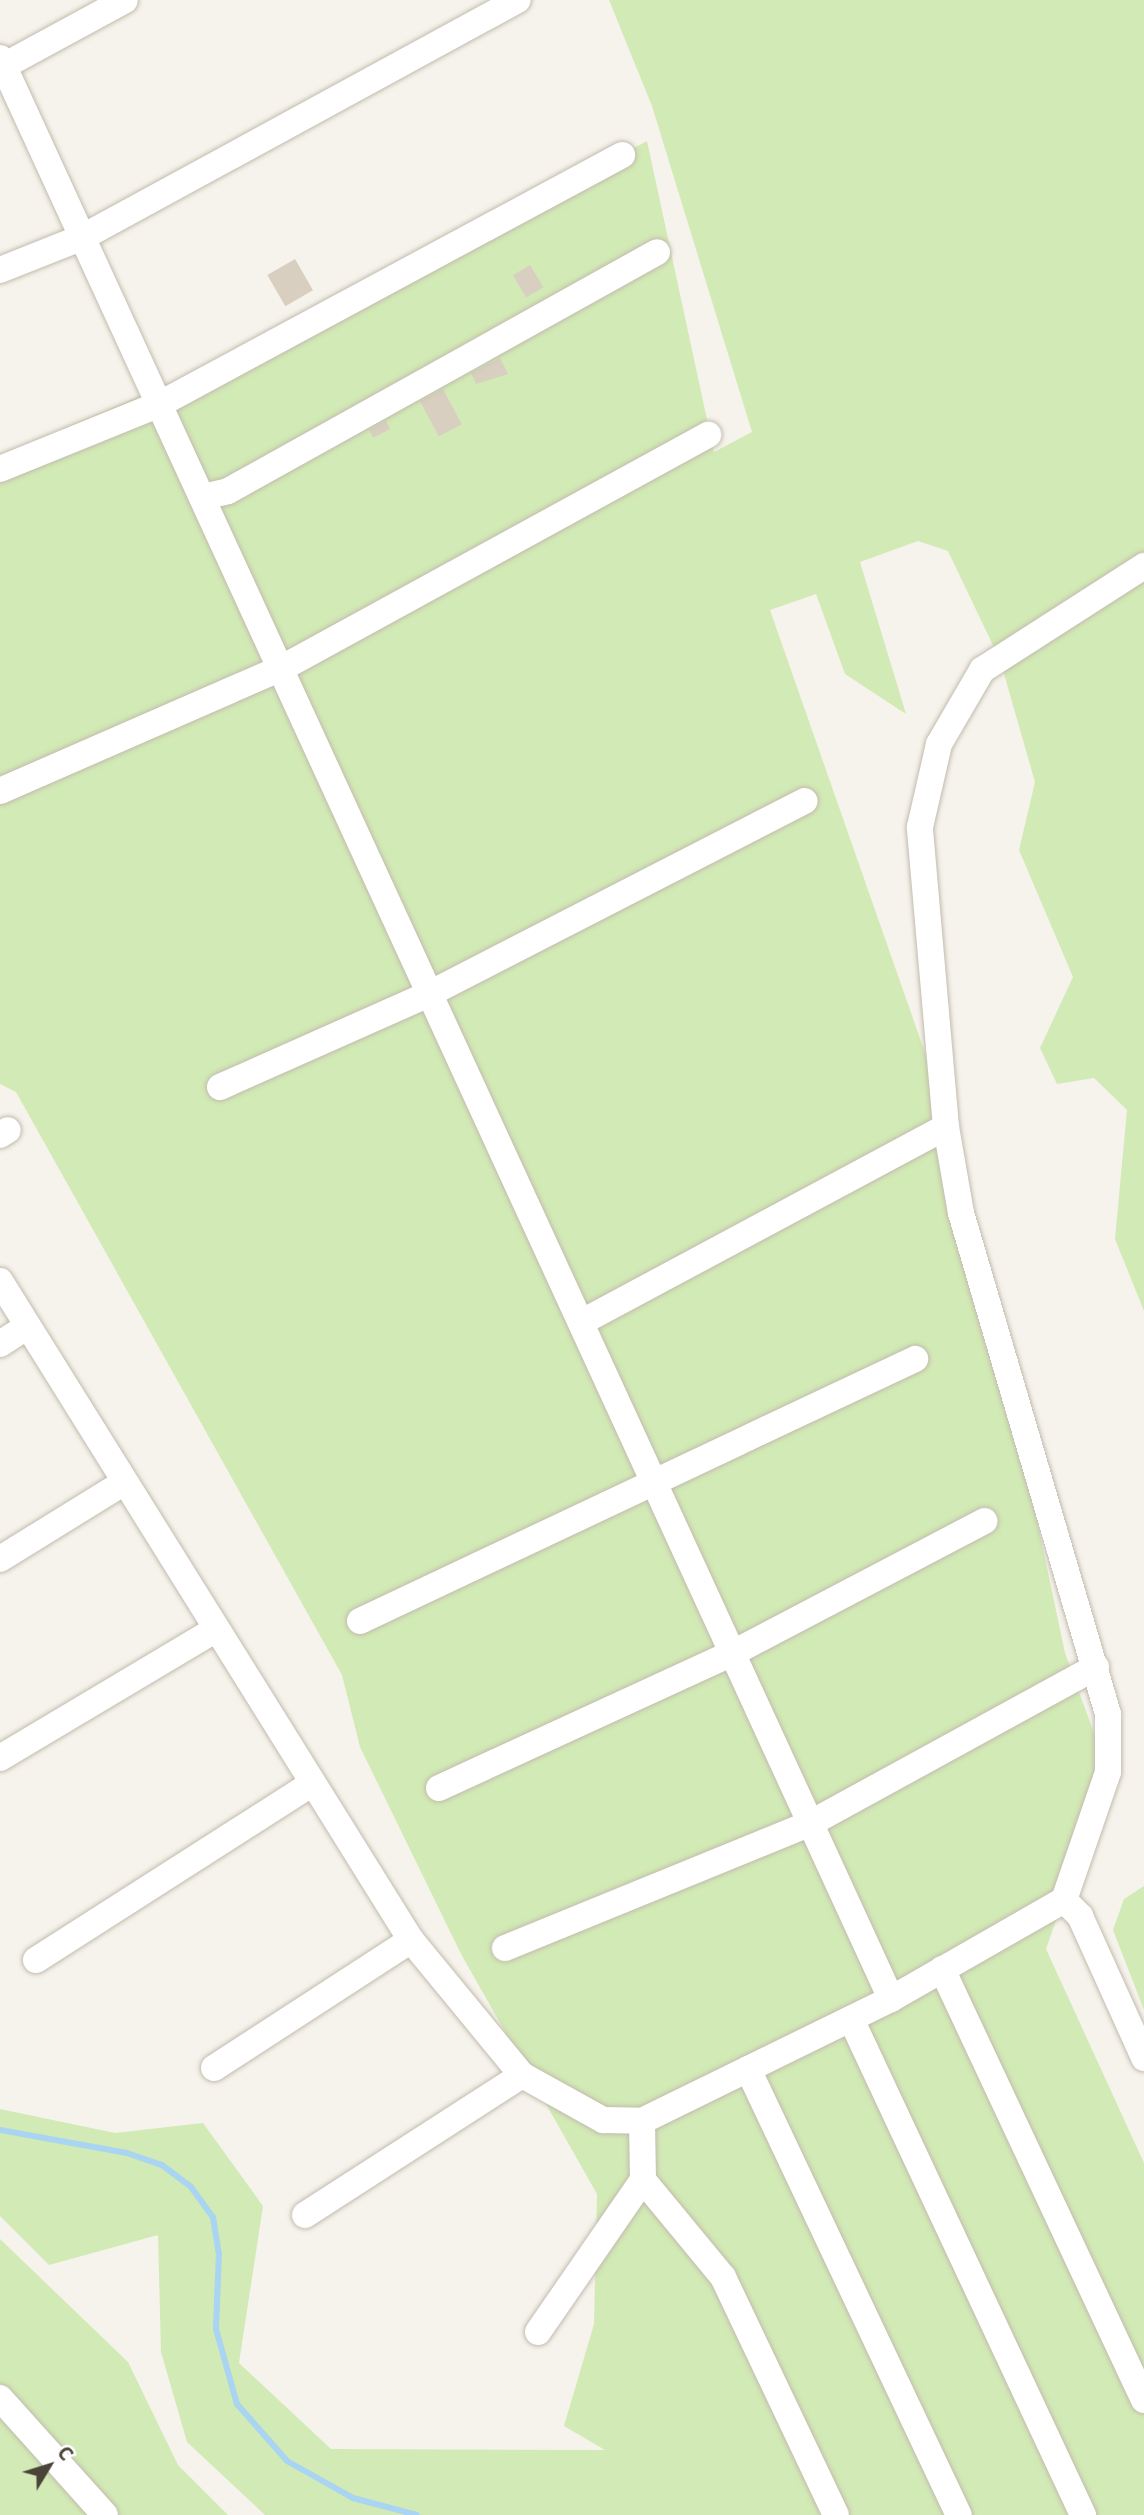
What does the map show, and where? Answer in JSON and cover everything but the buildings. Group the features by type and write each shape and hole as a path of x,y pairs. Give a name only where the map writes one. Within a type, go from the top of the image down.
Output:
{"street":[{"path":"125,0 1,64 282,668 891,1999"},
{"path":"0,270 83,237 517,0"},
{"path":"0,469 160,404 622,155"},
{"path":"203,497 228,491 657,252"},
{"path":"0,792 282,668 708,435"},
{"path":"0,1281 213,1632 411,1940 522,2075 603,2120 642,2121 891,1999 1064,1900 1108,1772 1108,1714 961,1213 946,1127 920,827 939,744 982,670 1144,566"},
{"path":"220,1087 431,993 804,801"},
{"path":"582,1322 946,1127"},
{"path":"0,1344 27,1326"},
{"path":"360,1621 657,1486 915,1359"},
{"path":"0,1559 123,1483"},
{"path":"439,1788 733,1653 984,1521"},
{"path":"0,1758 213,1632"},
{"path":"505,1948 811,1823 1096,1667"},
{"path":"36,1960 311,1784"},
{"path":"1064,1900 1080,1916 1144,2058"},
{"path":"214,2068 411,1940"},
{"path":"942,1969 1144,2400"},
{"path":"851,2019 1083,2515"},
{"path":"748,2069 960,2515"},
{"path":"305,2215 522,2075"},
{"path":"538,2332 643,2180 642,2121"},
{"path":"643,2180 723,2277 836,2515"},
{"path":"0,2398 105,2515"}],"green space":[{"path":"609,0 1144,0 1144,1311 1115,1239 1127,1110 1094,1078 1057,1084 1040,1048 1073,977 1019,850 1035,782 1000,660 948,551 918,541 860,562 906,714 845,674 816,594 770,610 958,1147 1065,1653 1108,1772 1046,1949 1144,2163 1144,2515 265,2515 187,2442 161,2352 158,2235 49,2265 0,2216 0,2109 115,2133 203,2123 263,2206 239,2363 331,2449 605,2450 564,2426 594,2324 597,2194 461,1954 360,1747 342,1675 16,1092 0,1084 0,456 310,323 647,141 714,452 752,432 652,106"},
{"path":"1144,1886 1144,2010 1113,1930 1124,1899"},
{"path":"0,2239 128,2362 178,2465 228,2515 0,2515"}],"waterway":[{"path":"0,2130 127,2153 162,2165 191,2187 213,2217 219,2253 216,2329 237,2404 287,2461 353,2498 417,2515"}]}
